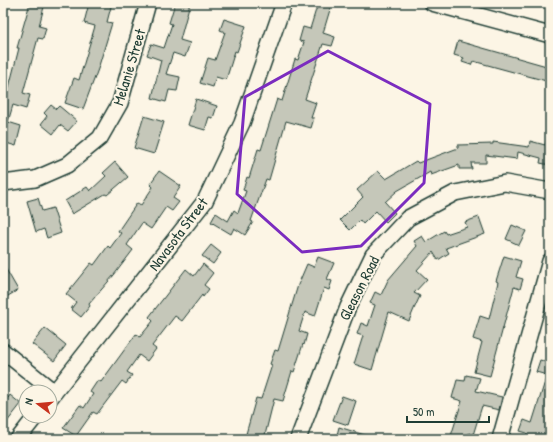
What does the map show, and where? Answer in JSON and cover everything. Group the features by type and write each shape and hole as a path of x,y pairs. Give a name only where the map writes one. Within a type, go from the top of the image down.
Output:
{"street":[{"name":"Melanie Street","path":"3,183 35,179 67,165 100,138 120,103 148,3"},
{"name":"Navasota Street","path":"58,387 205,201 242,123 284,3"},
{"path":"432,3 550,35"},
{"name":"Gleason Road","path":"298,439 348,307 373,255 408,218 455,193 505,183 550,191"},
{"path":"500,439 550,261"},
{"path":"3,351 40,384"},
{"path":"18,439 30,424"}],"highlighted area":[{"path":"328,51 430,104 424,183 361,246 302,252 237,194 245,97"}],"building":[{"path":"30,3 45,3 39,26 46,28 43,39 38,38 23,93 30,95 26,109 13,105 8,122 21,126 16,146 3,142 3,98 6,99 19,48 17,48"},
{"path":"89,3 112,3 107,22 112,23 98,69 83,109 65,103 74,78 79,80 95,26 84,23"},
{"path":"175,3 190,3 180,40 190,43 185,57 173,53 166,74 180,77 177,91 169,90 166,102 152,98 161,60 147,55 151,44 164,48 172,24 169,23"},
{"path":"318,3 332,3 323,33 335,37 332,46 323,44 305,99 316,103 311,118 314,118 311,128 286,121 269,180 266,179 251,221 253,222 245,235 234,228 231,234 211,222 216,213 228,221 234,210 238,213 246,191 243,190 247,177 249,178 258,149 261,150 277,99 282,101 295,59 298,60 304,42 299,41 303,27 310,29"},
{"path":"224,19 246,26 237,52 235,51 226,80 216,77 213,87 200,83 208,58 215,60 225,32 220,30"},
{"path":"458,41 550,67 550,82 473,61 471,65 462,62 464,58 454,55"},
{"path":"196,99 217,106 213,118 209,117 205,130 188,125"},
{"path":"51,105 56,109 59,106 77,121 68,131 60,125 53,134 41,124 47,116 44,113"},
{"path":"144,116 164,122 154,154 134,148"},
{"path":"548,137 550,137 550,165 540,163 541,158 518,152 517,159 486,155 486,163 471,163 472,169 459,169 459,165 431,175 430,172 397,191 385,202 395,213 386,222 376,211 363,224 360,220 350,230 340,220 363,197 357,190 378,171 386,179 416,161 418,163 458,148 458,145 493,144 493,142 529,147 530,141 545,145"},
{"path":"115,162 128,177 107,195 105,194 72,214 65,201 87,187 90,191 106,176 103,173"},
{"path":"159,171 181,186 173,198 179,202 172,211 166,207 151,229 142,223 127,245 133,250 89,304 90,306 81,317 71,309 76,302 66,294 91,263 94,265 108,246 110,248 121,233 118,231 137,203 141,205 153,187 150,184"},
{"path":"38,198 42,211 53,208 61,233 47,238 44,229 36,232 27,201"},
{"path":"479,217 485,234 446,248 449,253 438,260 433,252 417,270 427,279 414,293 420,296 409,321 389,312 372,370 354,364 363,336 357,334 361,323 368,326 375,305 370,303 375,292 381,295 388,280 417,246 414,241 422,236 426,242 444,231 446,234 467,227 465,222"},
{"path":"512,225 526,231 519,245 506,239"},
{"path":"211,245 221,253 213,264 202,256"},
{"path":"504,256 521,261 516,277 523,279 520,289 514,287 490,376 474,372 482,342 473,339 480,316 489,319 498,282 496,281"},
{"path":"318,257 334,263 327,279 332,281 329,290 324,288 315,316 305,312 299,331 307,334 304,345 303,344 294,372 292,371 283,401 274,399 264,439 251,439 252,436 246,434 256,398 261,399 272,365 270,364 275,350 278,351 298,285 307,264 314,267"},
{"path":"3,264 18,290 3,299"},
{"path":"203,264 213,273 204,285 209,289 203,297 202,295 182,321 175,316 152,346 156,349 147,361 139,355 127,372 132,375 126,384 122,381 97,414 93,412 76,436 63,428 80,405 84,408 93,394 90,392 98,380 101,382 136,334 140,337 153,321 149,317 186,269 194,276"},
{"path":"45,328 66,345 54,361 32,344"},
{"path":"540,360 550,363 550,421 544,439 526,439 527,433 520,431 524,420 532,423 547,375 536,372"},
{"path":"466,375 480,378 476,391 502,397 499,410 482,406 473,435 469,433 467,439 450,439 462,401 452,398 457,380 465,381"},
{"path":"3,394 8,398 10,395 18,402 18,408 3,427"},
{"path":"342,396 356,401 348,425 333,420"},
{"path":"339,427 371,437 370,439 336,439"}]}
